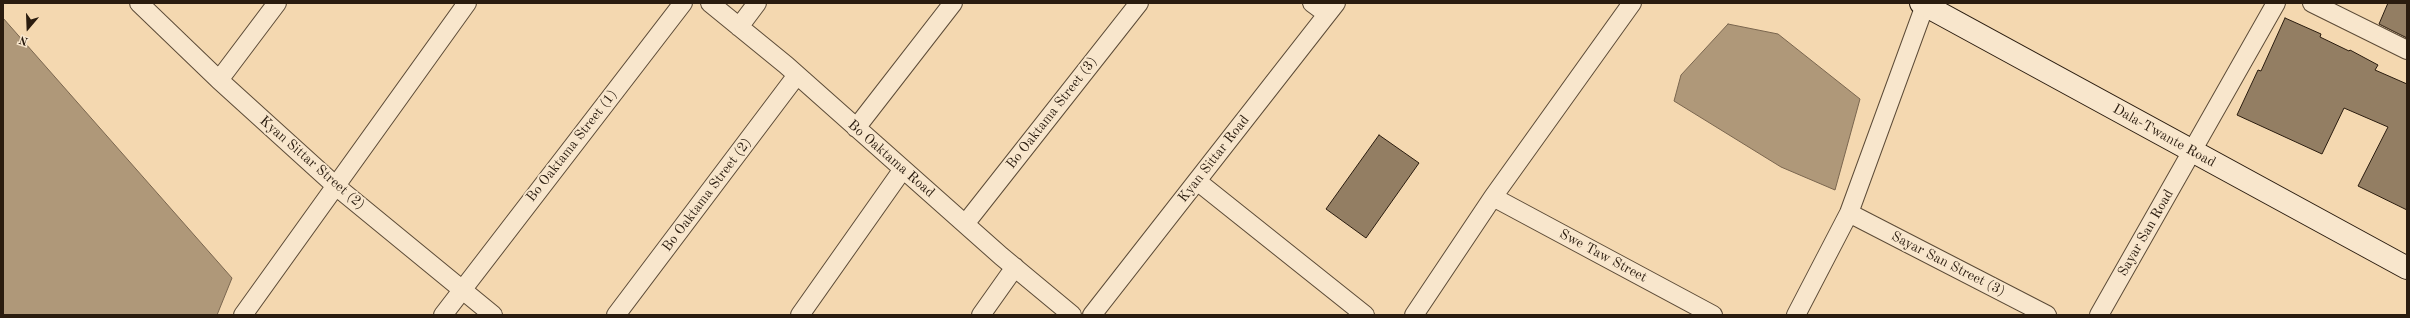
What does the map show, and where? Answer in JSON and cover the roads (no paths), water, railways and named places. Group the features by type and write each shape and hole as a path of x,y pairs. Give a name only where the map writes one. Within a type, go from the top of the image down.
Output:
{"main road":[{"name":"Dala-Twante Road","path":"1923,4 2407,268"}],"street":[{"name":"Kyan Sittar Street (2)","path":"139,3 219,80 337,186 493,315"},
{"path":"219,80 277,3"},
{"path":"243,315 467,3"},
{"name":"Bo Oaktama Street (1)","path":"443,315 684,3"},
{"name":"Bo Oaktama Road","path":"710,3 797,75 965,224 1072,315"},
{"path":"739,27 757,3"},
{"path":"856,128 953,3"},
{"name":"Bo Oaktama Street (3)","path":"965,224 1139,3"},
{"path":"1312,3 1332,9"},
{"path":"1414,315 1493,197 1632,3"},
{"name":"Sayar San Road","path":"2099,315 2276,3"},
{"path":"2312,3 2407,50"},
{"path":"1796,315 1849,213 1923,4"},
{"name":"Kyan Sittar Road","path":"1092,315 1332,9"},
{"name":"Bo Oaktama Street (2)","path":"616,315 797,75"},
{"path":"800,315 903,169"},
{"path":"1197,181 1365,315"},
{"name":"Swe Taw Street","path":"1493,197 1713,315"},
{"name":"Sayar San Street (3)","path":"1849,213 2047,315"},
{"path":"981,315 1015,267"}]}
